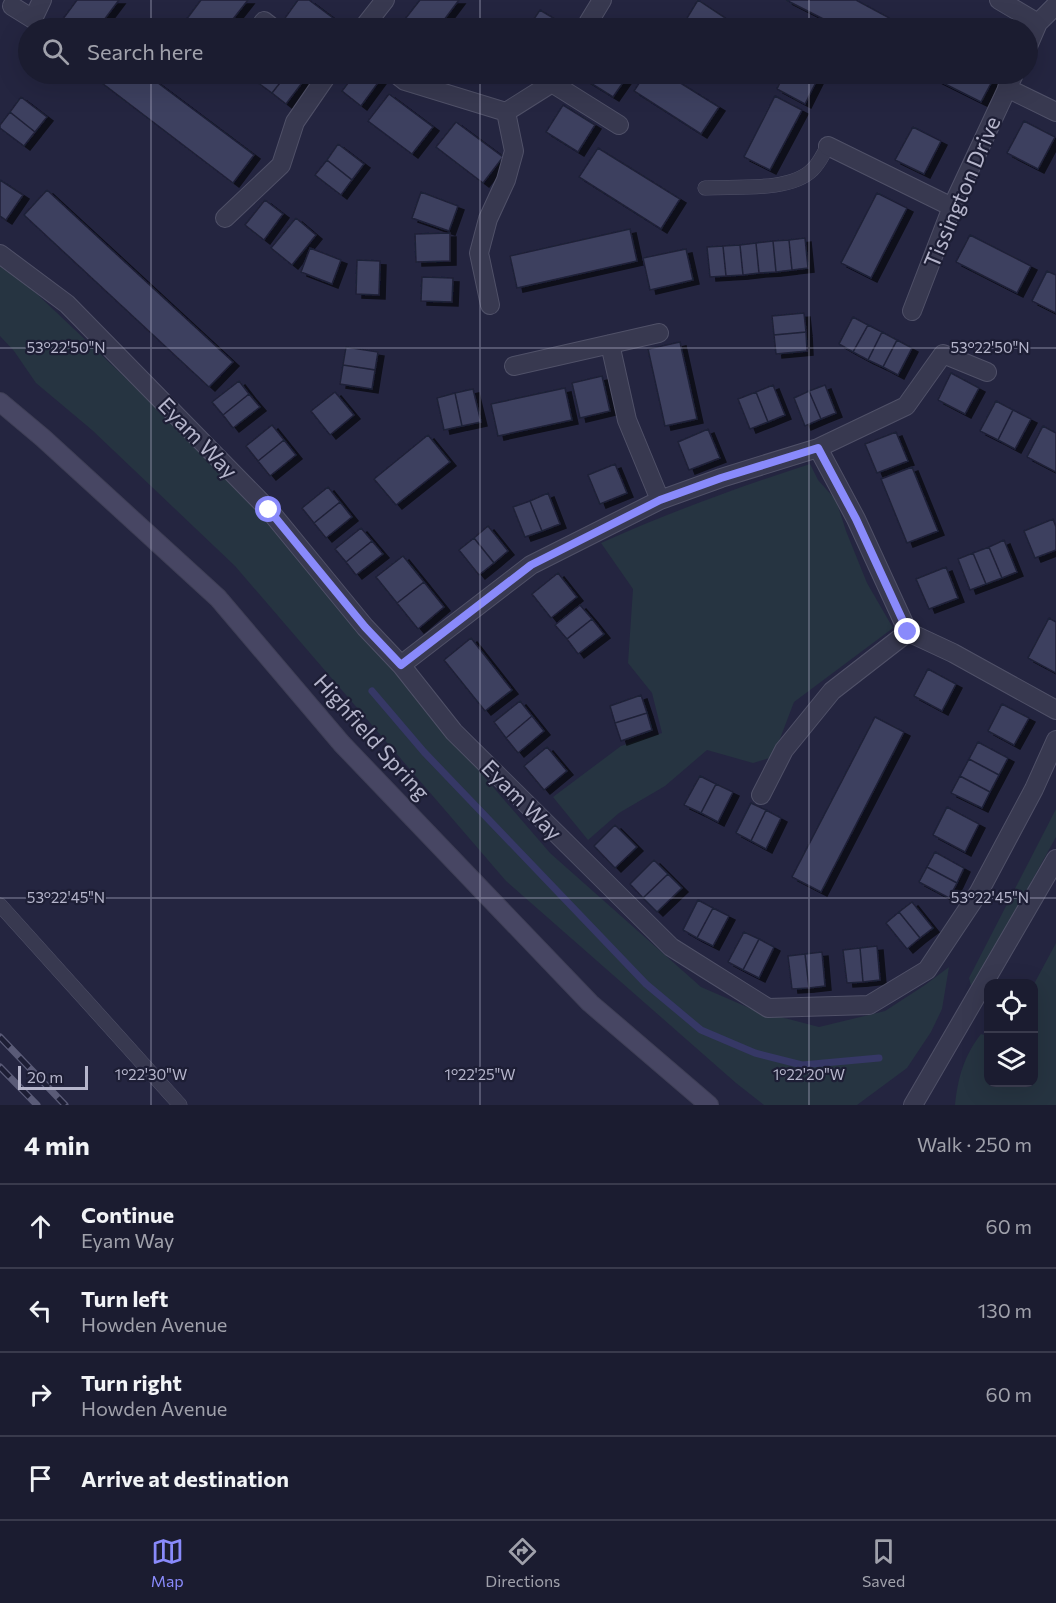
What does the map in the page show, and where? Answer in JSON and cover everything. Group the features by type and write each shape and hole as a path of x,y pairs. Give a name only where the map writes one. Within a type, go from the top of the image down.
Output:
{"main road":[{"name":"Highfield Spring","path":"0,402 43,438 218,598 342,744 590,1004 709,1105"}],"street":[{"path":"38,18 42,0"},
{"path":"371,18 385,0"},
{"path":"591,18 602,0"},
{"path":"999,0 1030,18"},
{"path":"1038,23 1056,5"},
{"path":"12,6 28,18"},
{"path":"225,218 281,165 295,122 321,84"},
{"path":"415,84 506,112"},
{"path":"506,112 546,84"},
{"path":"563,84 619,124"},
{"name":"Tissington Drive","path":"912,311 952,207 1009,84"},
{"path":"1014,84 1056,112"},
{"path":"490,305 479,253 488,219 506,180 514,152 506,112"},
{"path":"828,146 952,207"},
{"name":"Eyam Way","path":"0,254 67,304 269,510 365,627 401,665 454,732 671,947 768,1008 869,1005 927,970 979,892 1034,789 1056,740"},
{"path":"514,366 659,333"},
{"path":"610,344 627,420 660,500"},
{"path":"401,665 531,565 660,500 721,478 818,448 906,406 943,354 987,372"},
{"path":"818,448 856,519 908,632 953,653 1056,710"},
{"path":"761,795 784,750 832,691 908,632"},
{"path":"912,1105 1056,859"}],"lane":[{"path":"705,188 795,182 813,170 828,146"},
{"path":"0,905 180,1105"}],"shaded area":[{"path":"0,259 187,436 284,535 417,699 550,853 701,987 754,1010 819,1027 885,1011 949,967 942,1009 931,1032 907,1068 857,1105 764,1105 506,881 235,566 92,430 36,383 14,351 0,336"},
{"path":"810,464 818,480 836,500 867,583 893,628 794,702 773,757 753,763 707,750 665,786 619,813 588,840 553,797 621,746 662,733 652,693 628,663 633,589 601,543 705,500"},
{"path":"1056,809 1056,837 972,990 969,978"},
{"path":"1056,943 1056,1105 955,1105 963,1067 970,1050 981,1034 984,1035 984,1087 1038,1087 1037,979"}],"building":[{"path":"77,0 119,0 106,18 64,18"},
{"path":"201,0 248,0 234,18 188,18"},
{"path":"298,0 309,0 333,18 285,18"},
{"path":"420,0 459,0 446,18 406,18"},
{"path":"698,0 725,18 687,18"},
{"path":"786,0 856,0 889,18 821,18"},
{"path":"540,10 553,18 535,18"},
{"path":"103,84 159,84 254,155 233,183"},
{"path":"260,84 279,84 272,93"},
{"path":"279,84 301,84 286,104 272,93"},
{"path":"347,84 377,84 361,106 342,91"},
{"path":"592,84 622,84 613,97"},
{"path":"639,84 682,84 719,107 701,134 634,91"},
{"path":"779,84 815,84 805,104 777,89"},
{"path":"945,84 991,84 981,102"},
{"path":"389,94 433,127 412,154 368,121"},
{"path":"775,96 802,110 770,170 744,157"},
{"path":"21,97 47,117 35,132 10,112"},
{"path":"563,105 595,125 578,152 546,132"},
{"path":"10,112 35,132 24,146 0,128"},
{"path":"1024,121 1055,137 1038,169 1007,153"},
{"path":"456,122 503,157 483,183 436,147"},
{"path":"913,127 941,141 924,174 895,160"},
{"path":"338,144 364,164 352,180 327,160"},
{"path":"598,148 680,199 661,229 579,177"},
{"path":"327,160 352,180 341,195 315,175"},
{"path":"0,180 23,195 6,220 0,216"},
{"path":"47,190 233,362 209,387 24,215"},
{"path":"421,192 458,206 449,231 412,218"},
{"path":"877,193 907,208 871,278 841,263"},
{"path":"265,200 283,214 264,240 245,225"},
{"path":"296,218 316,235 292,265 271,248"},
{"path":"630,229 637,261 517,288 510,256"},
{"path":"450,233 450,261 416,262 415,234"},
{"path":"970,235 1031,266 1017,293 956,262"},
{"path":"805,238 808,268 792,270 789,240"},
{"path":"789,240 792,270 776,272 773,241"},
{"path":"773,241 776,272 759,273 756,243"},
{"path":"756,243 759,273 743,275 740,245"},
{"path":"740,245 743,275 726,276 723,246"},
{"path":"723,246 726,276 710,277 707,247"},
{"path":"310,248 341,260 332,284 301,272"},
{"path":"686,249 693,280 650,290 643,258"},
{"path":"357,260 380,261 379,295 356,294"},
{"path":"1047,271 1056,275 1056,313 1032,301"},
{"path":"422,277 453,278 452,302 421,301"},
{"path":"804,313 806,332 774,335 772,316"},
{"path":"853,317 868,325 853,352 839,344"},
{"path":"868,325 882,332 868,360 853,352"},
{"path":"806,332 807,351 776,354 774,335"},
{"path":"882,332 897,340 883,367 868,360"},
{"path":"897,340 912,348 898,375 883,367"},
{"path":"680,342 697,419 665,426 648,349"},
{"path":"346,347 378,352 375,370 343,365"},
{"path":"343,365 375,370 372,389 340,384"},
{"path":"951,373 979,388 965,414 938,400"},
{"path":"602,376 610,411 580,418 572,383"},
{"path":"239,381 249,394 223,415 212,402"},
{"path":"773,385 785,415 768,422 756,392"},
{"path":"825,385 836,413 821,419 809,391"},
{"path":"565,388 572,420 498,436 491,404"},
{"path":"473,389 481,422 462,426 455,393"},
{"path":"809,391 821,419 805,426 794,398"},
{"path":"335,392 354,415 330,435 311,411"},
{"path":"756,392 768,422 750,429 738,399"},
{"path":"455,393 462,426 444,430 437,398"},
{"path":"249,394 260,407 233,428 223,415"},
{"path":"996,401 1013,410 998,440 980,431"},
{"path":"1013,410 1031,419 1015,449 998,440"},
{"path":"272,425 284,440 258,461 246,446"},
{"path":"1043,426 1056,433 1056,472 1027,457"},
{"path":"708,429 720,458 689,470 678,442"},
{"path":"896,432 908,461 877,473 865,444"},
{"path":"428,435 450,462 396,505 374,479"},
{"path":"284,440 296,455 270,476 258,461"},
{"path":"615,464 627,493 600,504 588,475"},
{"path":"912,467 938,531 907,543 881,479"},
{"path":"328,487 340,502 314,523 302,508"},
{"path":"548,493 560,524 542,531 530,501"},
{"path":"530,501 542,531 525,537 513,507"},
{"path":"340,502 352,517 326,538 314,523"},
{"path":"1053,519 1056,527 1056,550 1035,558 1024,531"},
{"path":"488,526 508,551 494,563 474,538"},
{"path":"361,528 372,541 346,562 335,549"},
{"path":"474,538 494,563 479,575 459,550"},
{"path":"1004,540 1017,572 1002,578 989,547"},
{"path":"372,541 383,554 356,575 346,562"},
{"path":"989,547 1002,578 986,584 973,553"},
{"path":"973,553 986,584 970,590 958,559"},
{"path":"403,556 424,582 397,603 376,577"},
{"path":"946,567 958,598 929,609 916,579"},
{"path":"558,573 577,597 551,618 532,594"},
{"path":"424,582 444,607 418,629 397,603"},
{"path":"580,605 592,619 567,639 555,625"},
{"path":"1049,618 1056,622 1056,673 1028,658"},
{"path":"592,619 604,634 578,654 567,639"},
{"path":"471,638 512,690 485,711 444,660"},
{"path":"928,669 956,684 942,711 914,696"},
{"path":"641,695 647,713 615,723 610,706"},
{"path":"520,701 532,716 506,738 494,722"},
{"path":"1002,704 1029,718 1014,745 988,731"},
{"path":"647,713 652,730 621,741 615,723"},
{"path":"532,716 544,731 518,753 506,738"},
{"path":"875,717 904,732 821,892 792,877"},
{"path":"978,742 1008,758 999,775 969,759"},
{"path":"547,747 567,771 544,790 524,766"},
{"path":"969,759 999,775 990,792 960,776"},
{"path":"700,776 716,784 701,813 684,805"},
{"path":"960,776 990,792 982,808 951,793"},
{"path":"716,784 733,792 718,822 701,813"},
{"path":"751,803 766,810 751,841 736,833"},
{"path":"947,807 979,824 965,852 933,835"},
{"path":"766,810 781,818 766,849 751,841"},
{"path":"615,825 637,847 615,868 594,846"},
{"path":"935,852 964,868 957,883 927,867"},
{"path":"654,860 668,874 643,898 630,884"},
{"path":"927,867 957,883 949,898 919,882"},
{"path":"668,874 682,888 657,912 643,898"},
{"path":"698,900 713,908 697,938 683,930"},
{"path":"912,902 933,928 920,938 899,912"},
{"path":"713,908 729,916 713,946 697,938"},
{"path":"899,912 920,938 907,949 886,923"},
{"path":"744,932 759,939 743,970 728,962"},
{"path":"759,939 774,947 759,978 743,970"},
{"path":"877,946 880,980 863,982 860,948"},
{"path":"860,948 863,982 847,983 843,950"},
{"path":"822,952 825,986 809,988 805,954"},
{"path":"805,954 809,988 792,989 788,956"}],"waterway":[{"path":"372,691 424,752 646,984 701,1030 755,1053 802,1065 879,1058"}],"railway":[{"path":"0,1037 65,1105"},
{"path":"0,1067 37,1105"}],"route":[{"path":"269,510 365,627 401,665 531,565 660,500 721,478 818,448 856,519 908,632"}]}
